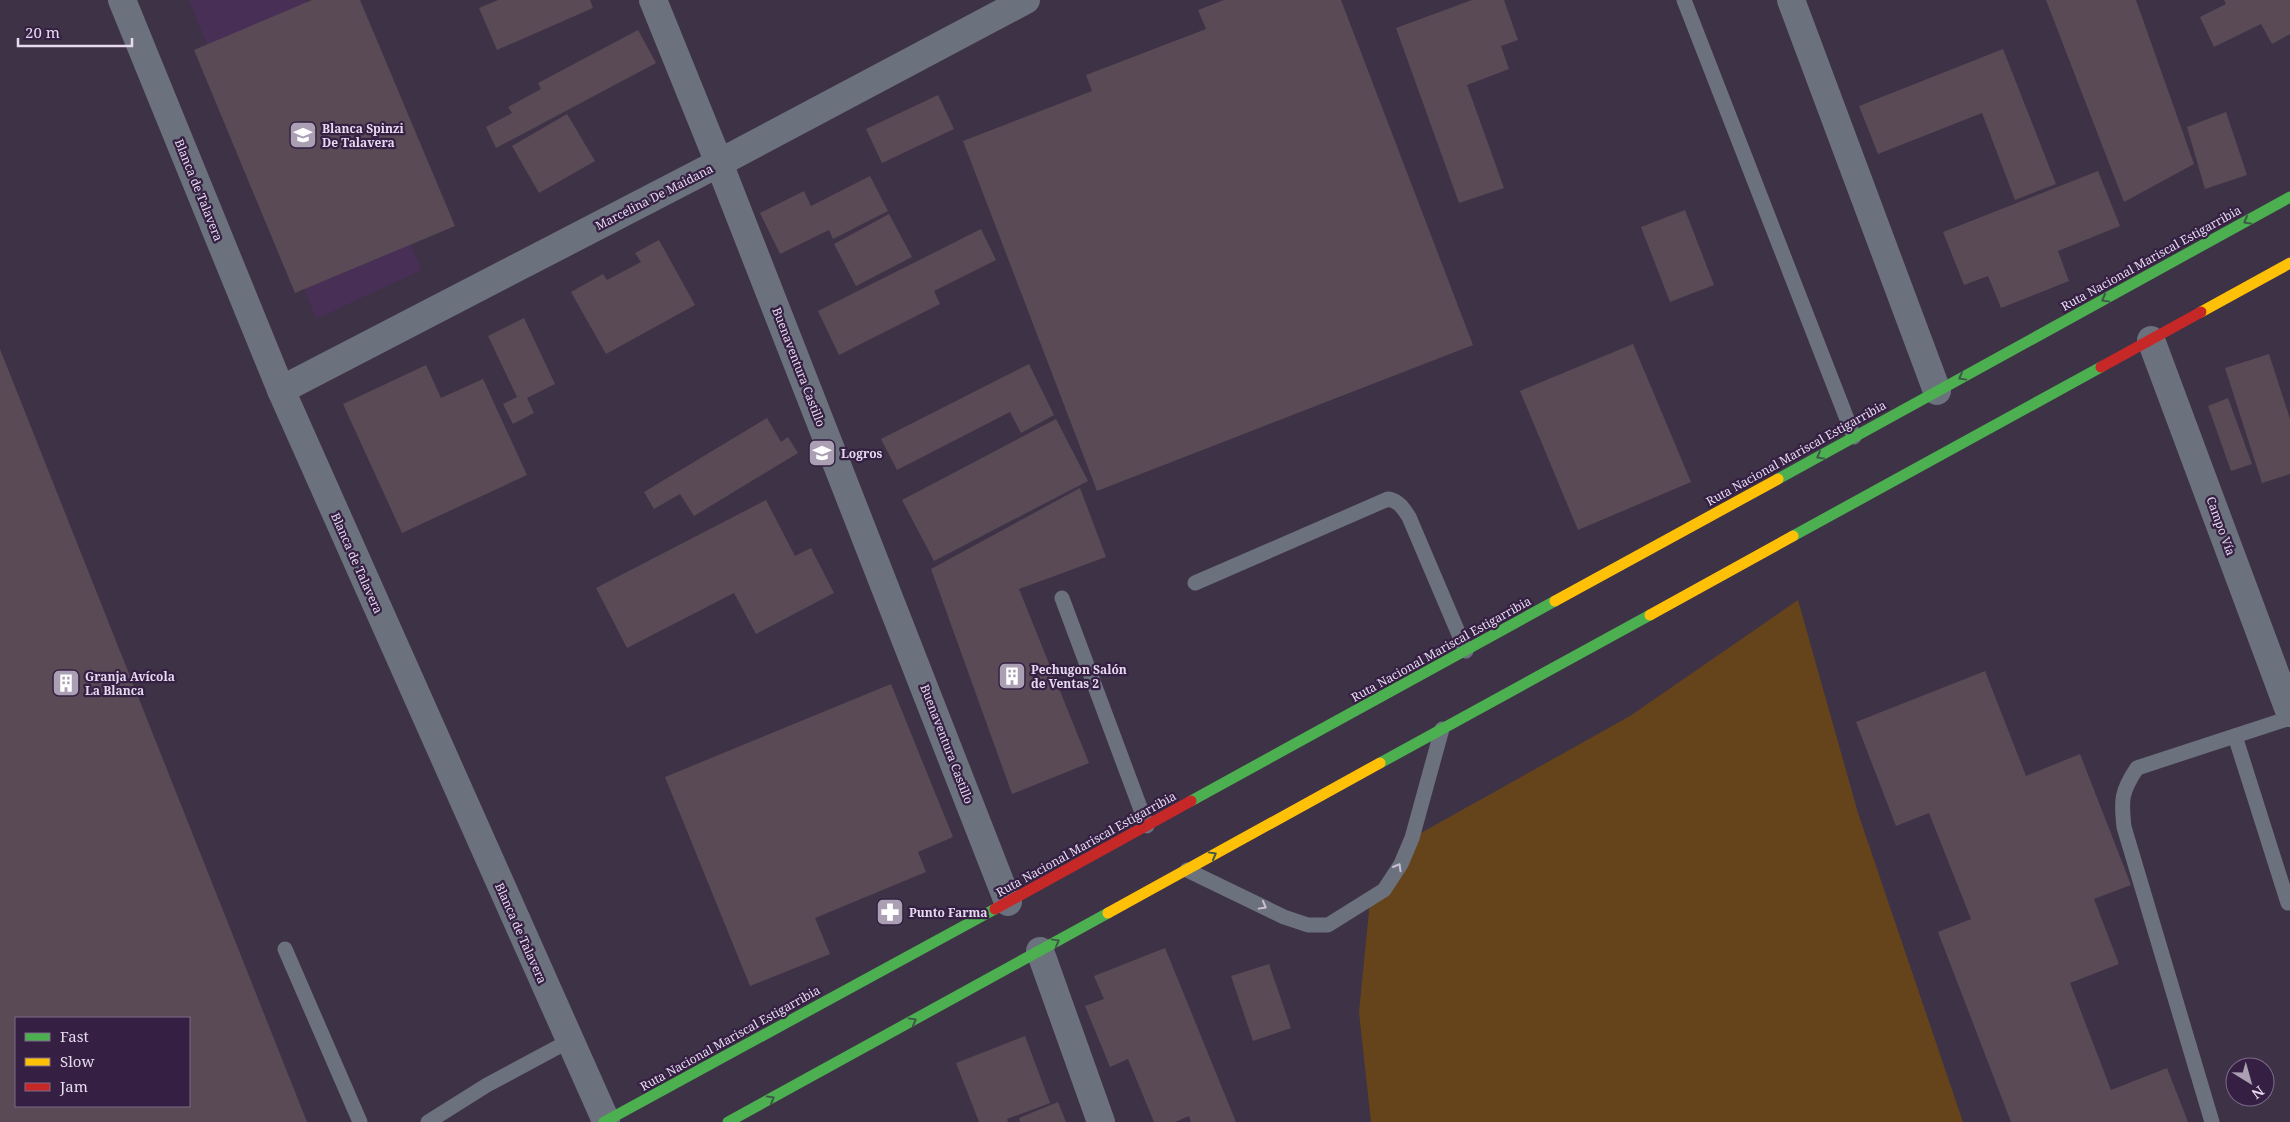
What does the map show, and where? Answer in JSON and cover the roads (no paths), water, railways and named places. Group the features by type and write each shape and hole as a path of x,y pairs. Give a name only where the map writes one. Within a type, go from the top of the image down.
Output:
{"highway":[{"name":"Ruta Nacional Mariscal Estigarribia","path":"605,1122 2290,198"},
{"path":"728,1122 2290,263"}],"street":[{"name":"Blanca de Talavera","path":"122,0 281,390 605,1122"},
{"name":"Buenaventura Castillo","path":"653,0 719,163 1008,902"},
{"name":"Marcelina De Maidana","path":"281,390 719,163 1026,0"},
{"path":"1791,0 1937,391"},
{"name":"Campo Vía","path":"2151,340 2290,713"},
{"path":"1040,951 1101,1122"}],"lane":[{"path":"1684,0 1854,437"},
{"path":"1195,583 1388,499 1395,500 1409,517 1466,651"},
{"path":"1062,598 1147,826"},
{"path":"2212,1122 2124,828 2122,804 2125,785 2137,768 2290,718"},
{"path":"1187,870 1284,918 1308,925 1328,925 1384,890 1401,864 1412,838 1442,729"},
{"path":"2235,736 2288,903"},
{"path":"285,949 360,1122"},
{"path":"428,1122 487,1085 569,1041"}],"place":[{"name":"Blanca Spinzi De Talavera","path":"303,135"},
{"name":"Logros","path":"822,453"},
{"name":"Pechugon Salón de Ventas 2","path":"1012,676"},
{"name":"Granja Avícola La Blanca","path":"66,683"},
{"name":"Punto Farma","path":"890,912"}]}
